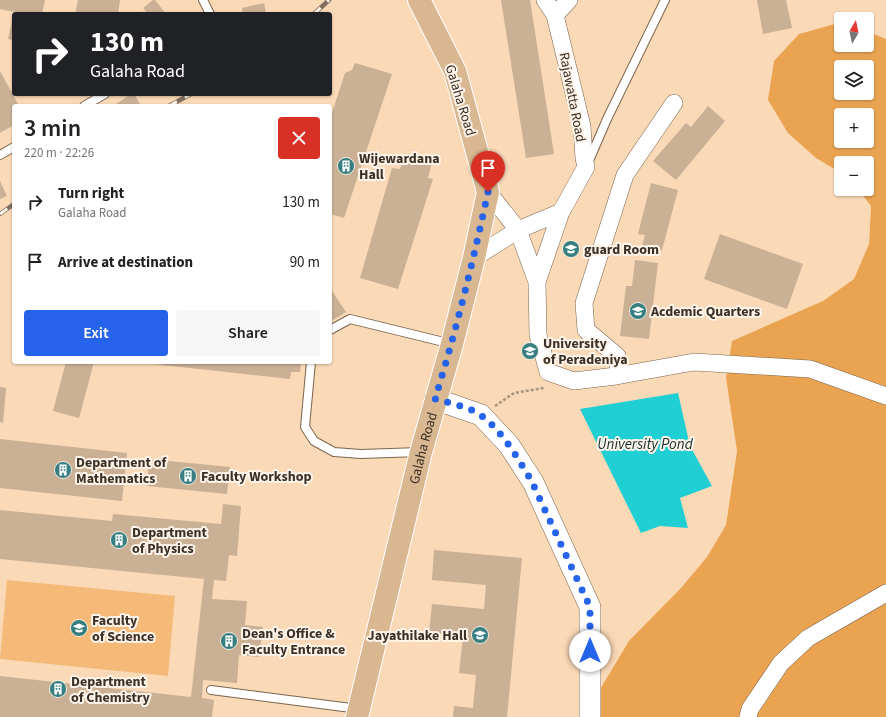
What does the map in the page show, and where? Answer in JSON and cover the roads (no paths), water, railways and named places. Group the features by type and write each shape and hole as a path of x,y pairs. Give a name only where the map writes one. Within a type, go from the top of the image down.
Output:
{"main road":[{"name":"Galaha Road","path":"358,713 421,452 452,344 474,258 488,192 455,71 419,0"}],"street":[{"name":"Rajawatta Road","path":"545,0 555,16 582,126 586,167"},
{"path":"555,16 570,0"},
{"path":"616,376 619,370 617,356 586,330 584,303 625,175 674,103"},
{"path":"537,282 561,212 586,167"},
{"path":"488,192 518,230 537,282 538,335 548,372 574,381 616,376 694,362 810,369 886,396"},
{"path":"474,258 518,230 561,212"},
{"path":"435,399 481,415 509,445 532,482 590,607 590,717"},
{"path":"748,717 750,709 781,663 808,638 886,593"}],"lane":[{"path":"204,0 209,12"},
{"path":"586,167 607,119 665,0"},
{"path":"88,104 102,96"},
{"path":"0,155 12,148"},
{"path":"332,329 350,319 452,344"},
{"path":"311,364 305,427 314,441 334,452 361,454 421,452"},
{"path":"211,690 358,713"}],"water":[{"name":"University Pond","path":"678,393 690,446 712,486 680,498 688,528 660,526 641,533 580,409"}],"railway":[{"path":"316,12 329,0"},
{"path":"173,104 187,96"},
{"path":"0,214 12,205"}],"place":[{"name":"Wijewardana Hall","path":"346,166"},
{"name":"guard Room","path":"571,249"},
{"name":"Acdemic Quarters","path":"638,311"},
{"name":"University of Peradeniya","path":"530,351"},
{"name":"Department of Mathematics","path":"63,470"},
{"name":"Faculty Workshop","path":"188,476"},
{"name":"Department of Physics","path":"119,540"},
{"name":"Faculty of Science","path":"79,628"},
{"name":"Jayathilake Hall","path":"480,635"},
{"name":"Dean's Office & Faculty Entrance","path":"229,641"},
{"name":"Department of Chemistry","path":"58,689"}]}
